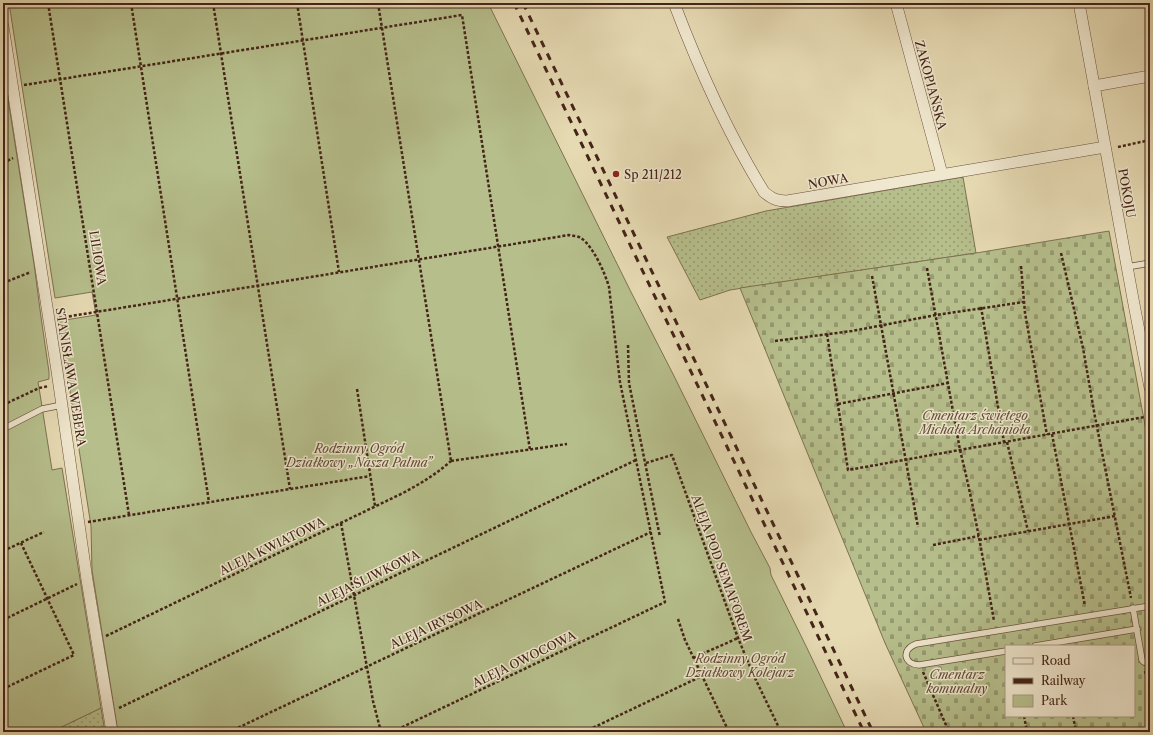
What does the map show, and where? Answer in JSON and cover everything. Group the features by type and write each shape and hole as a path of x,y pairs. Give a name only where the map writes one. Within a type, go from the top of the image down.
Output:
{"street":[{"name":"NOWA","path":"674,3 717,107 764,192 771,198 779,201 787,201 1105,147"},
{"name":"ZAKOPIAŃSKA","path":"896,3 942,174"},
{"name":"POKOJU","path":"1079,3 1150,388"},
{"name":"STANISŁAWA WEBERA","path":"3,26 59,384 87,580 112,732"},
{"path":"1094,86 1150,76"}],"lane":[{"path":"1127,267 1150,263"},
{"path":"3,429 42,409 62,405"},
{"path":"1005,651 919,665 913,664 909,661 906,655 907,650 916,644 1150,606"},
{"path":"1133,608 1142,660 1147,662"},
{"path":"1041,645 1137,629"}],"path":[{"name":"LILIOWA","path":"48,3 129,515"},
{"path":"131,3 209,502"},
{"path":"213,3 290,489"},
{"path":"297,3 339,272"},
{"path":"378,3 451,461 567,444"},
{"path":"13,87 462,15 530,450"},
{"path":"1118,147 1150,140"},
{"path":"49,319 569,235 579,237 585,241 600,264 609,287 620,382 650,532"},
{"path":"1061,253 1083,348 1131,598"},
{"path":"1021,266 1024,302 1047,435"},
{"path":"927,268 960,450 979,538 994,621"},
{"path":"3,283 27,273 41,270"},
{"path":"872,276 918,527"},
{"path":"775,340 827,334 981,307 1024,302"},
{"path":"981,307 1005,442 1028,531"},
{"path":"827,334 848,470 1150,416"},
{"path":"628,345 629,383 660,537"},
{"path":"838,404 948,382"},
{"path":"3,405 39,388 59,384"},
{"path":"357,389 375,506"},
{"path":"1052,434 1085,606"},
{"name":"ALEJA POD SEMAFOREM","path":"646,463 672,455 738,638 753,674 781,732"},
{"name":"ALEJA ŚLIWKOWA","path":"109,713 636,460"},
{"name":"ALEJA KWIATOWA","path":"97,641 424,482 451,461"},
{"path":"79,523 370,476"},
{"path":"933,545 1115,516"},
{"path":"341,523 372,701 381,732"},
{"path":"3,551 44,532"},
{"name":"ALEJA OWOCOWA","path":"392,732 665,602 650,532"},
{"name":"ALEJA IRYSOWA","path":"229,732 650,532"},
{"path":"3,688 74,655 21,543"},
{"path":"3,620 80,582 87,580"},
{"path":"678,619 693,658 729,732"},
{"path":"693,658 738,638"},
{"path":"1147,662 1150,697"},
{"path":"919,665 949,732"},
{"path":"584,732 702,676"},
{"path":"1024,717 1027,732"},
{"path":"1073,717 1076,732"}],"green space":[{"name":"Rodzinny Ogród Działkowy „Nasza Palma”","path":"9,3 488,3 770,568 771,575 847,732 118,732 92,570 91,526 59,321 96,315 92,292 55,298"},
{"path":"3,68 34,264 49,372 49,379 38,382 52,470 62,468 101,708 51,732 3,732"},
{"path":"963,177 976,253 730,290 700,300 667,237 766,211"},
{"name":"Cmentarz świętego Michała Archanioła","path":"1109,231 1150,452 1150,732 926,732 885,643 740,288 976,253"},
{"path":"101,708 105,732 51,732"}],"railway":[{"path":"514,3 864,732"},
{"path":"523,3 873,732"}],"place":[{"name":"Sp 211/212","path":"616,174"}],"park label":[{"name":"Rodzinny Ogród Działkowy Kolejarz","path":"740,665"},
{"name":"Cmentarz komunalny","path":"957,681"}]}
